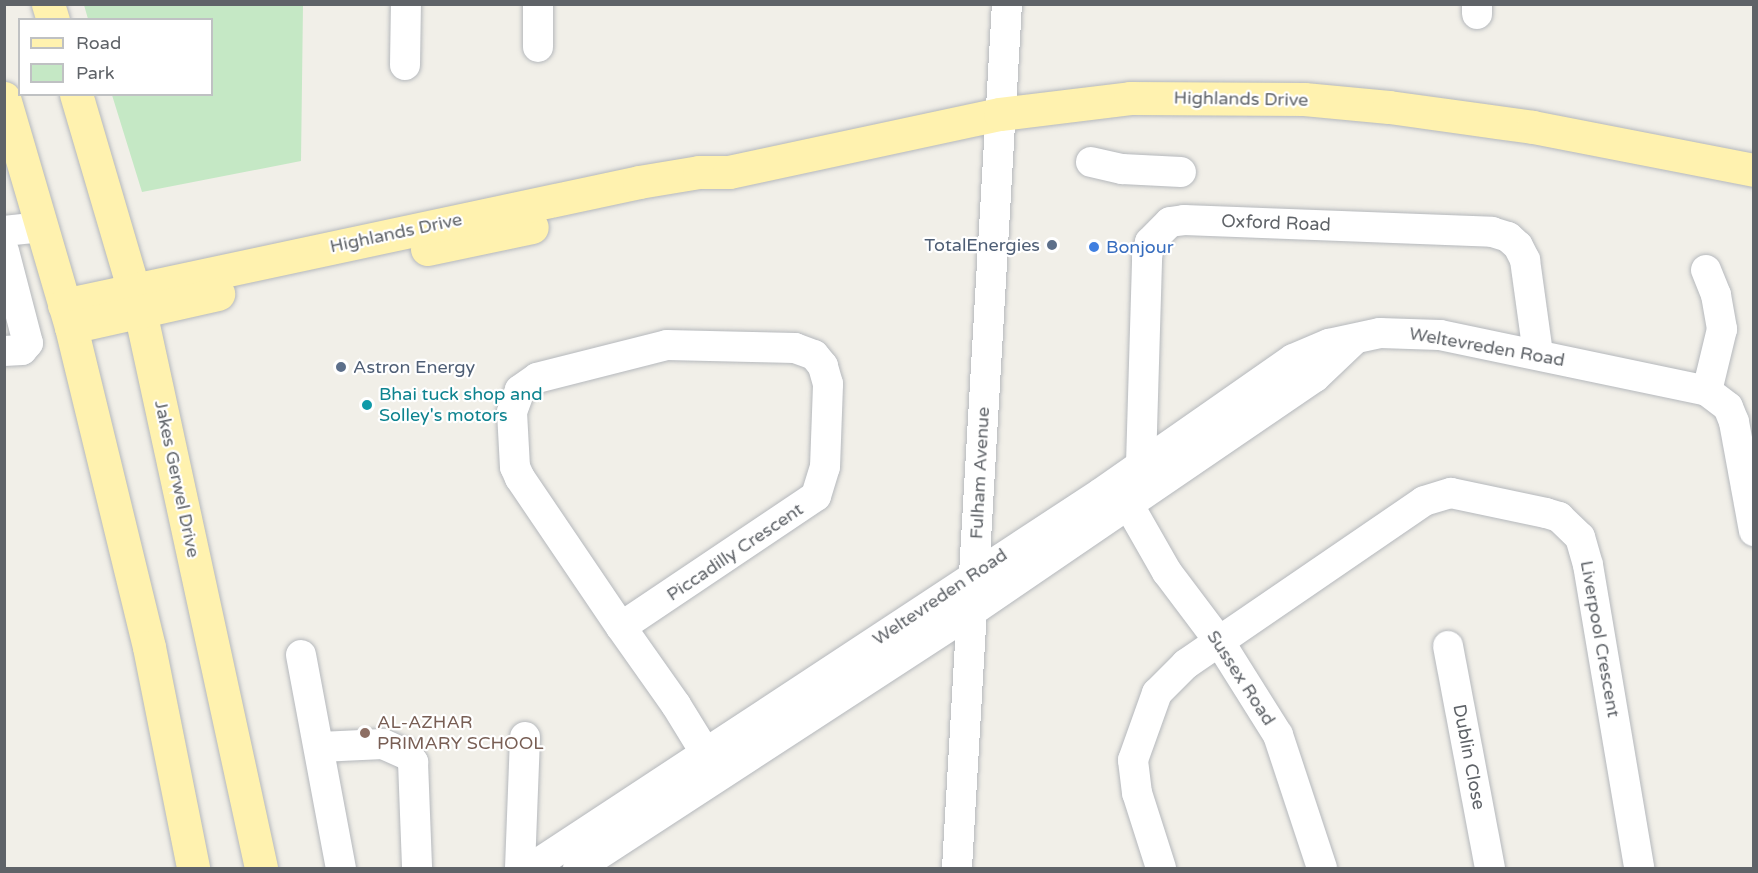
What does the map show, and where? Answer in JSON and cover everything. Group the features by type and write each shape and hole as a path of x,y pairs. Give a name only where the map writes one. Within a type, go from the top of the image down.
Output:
{"main road":[{"name":"Jakes Gerwel Drive","path":"77,96 137,299 261,868"},
{"path":"4,98 67,316 149,647 193,868"},
{"name":"Highlands Drive","path":"67,316 409,241 699,190 729,172 1000,114 1130,98 1304,99 1533,127 1754,170"}],"street":[{"path":"405,65 406,4"},
{"path":"538,4 538,47"},
{"name":"Fulham Avenue","path":"957,868 1007,4"},
{"path":"1091,162 1122,170 1181,172"},
{"name":"Oxford Road","path":"1148,475 1147,257 1150,242 1170,222 1184,220 1492,232 1508,237 1518,246 1525,260 1538,354"},
{"path":"4,231 42,227"},
{"path":"4,251 28,343 22,350 4,351"},
{"path":"1706,270 1722,323 1707,391 1728,407 1734,422 1754,531"},
{"name":"Weltevreden Road","path":"531,868 714,764 972,610 1148,475 1293,359 1329,344 1408,332 1538,354 1707,391"},
{"name":"Piccadilly Crescent","path":"621,627 816,495 825,467 828,384 824,366 814,355 795,348 682,343 537,378 520,390 512,412 515,467 621,627 714,764"},
{"name":"Weltevreden Road","path":"578,868 610,860 714,764 974,573 1122,493"},
{"name":"Sussex Road","path":"1122,493 1167,572 1219,641 1278,735 1322,868"},
{"name":"Liverpool Crescent","path":"1161,868 1133,772 1139,735 1150,706 1168,679 1219,641 1437,495 1467,494 1559,518 1580,537 1585,548 1639,868"},
{"name":"Dublin Close","path":"1448,646 1490,868"},
{"path":"301,655 341,868"},
{"path":"520,868 525,737"},
{"path":"320,747 383,744 408,755 412,762 417,868"}],"green space":[{"path":"84,5 303,5 301,161 142,192 112,96 213,96 213,18 88,18"}],"place":[{"name":"TotalEnergies","path":"1052,245"},
{"name":"Bonjour","path":"1094,247"},
{"name":"Astron Energy","path":"341,367"},
{"name":"Bhai tuck shop and Solley's motors","path":"367,405"},
{"name":"AL-AZHAR PRIMARY SCHOOL","path":"365,733"}]}
